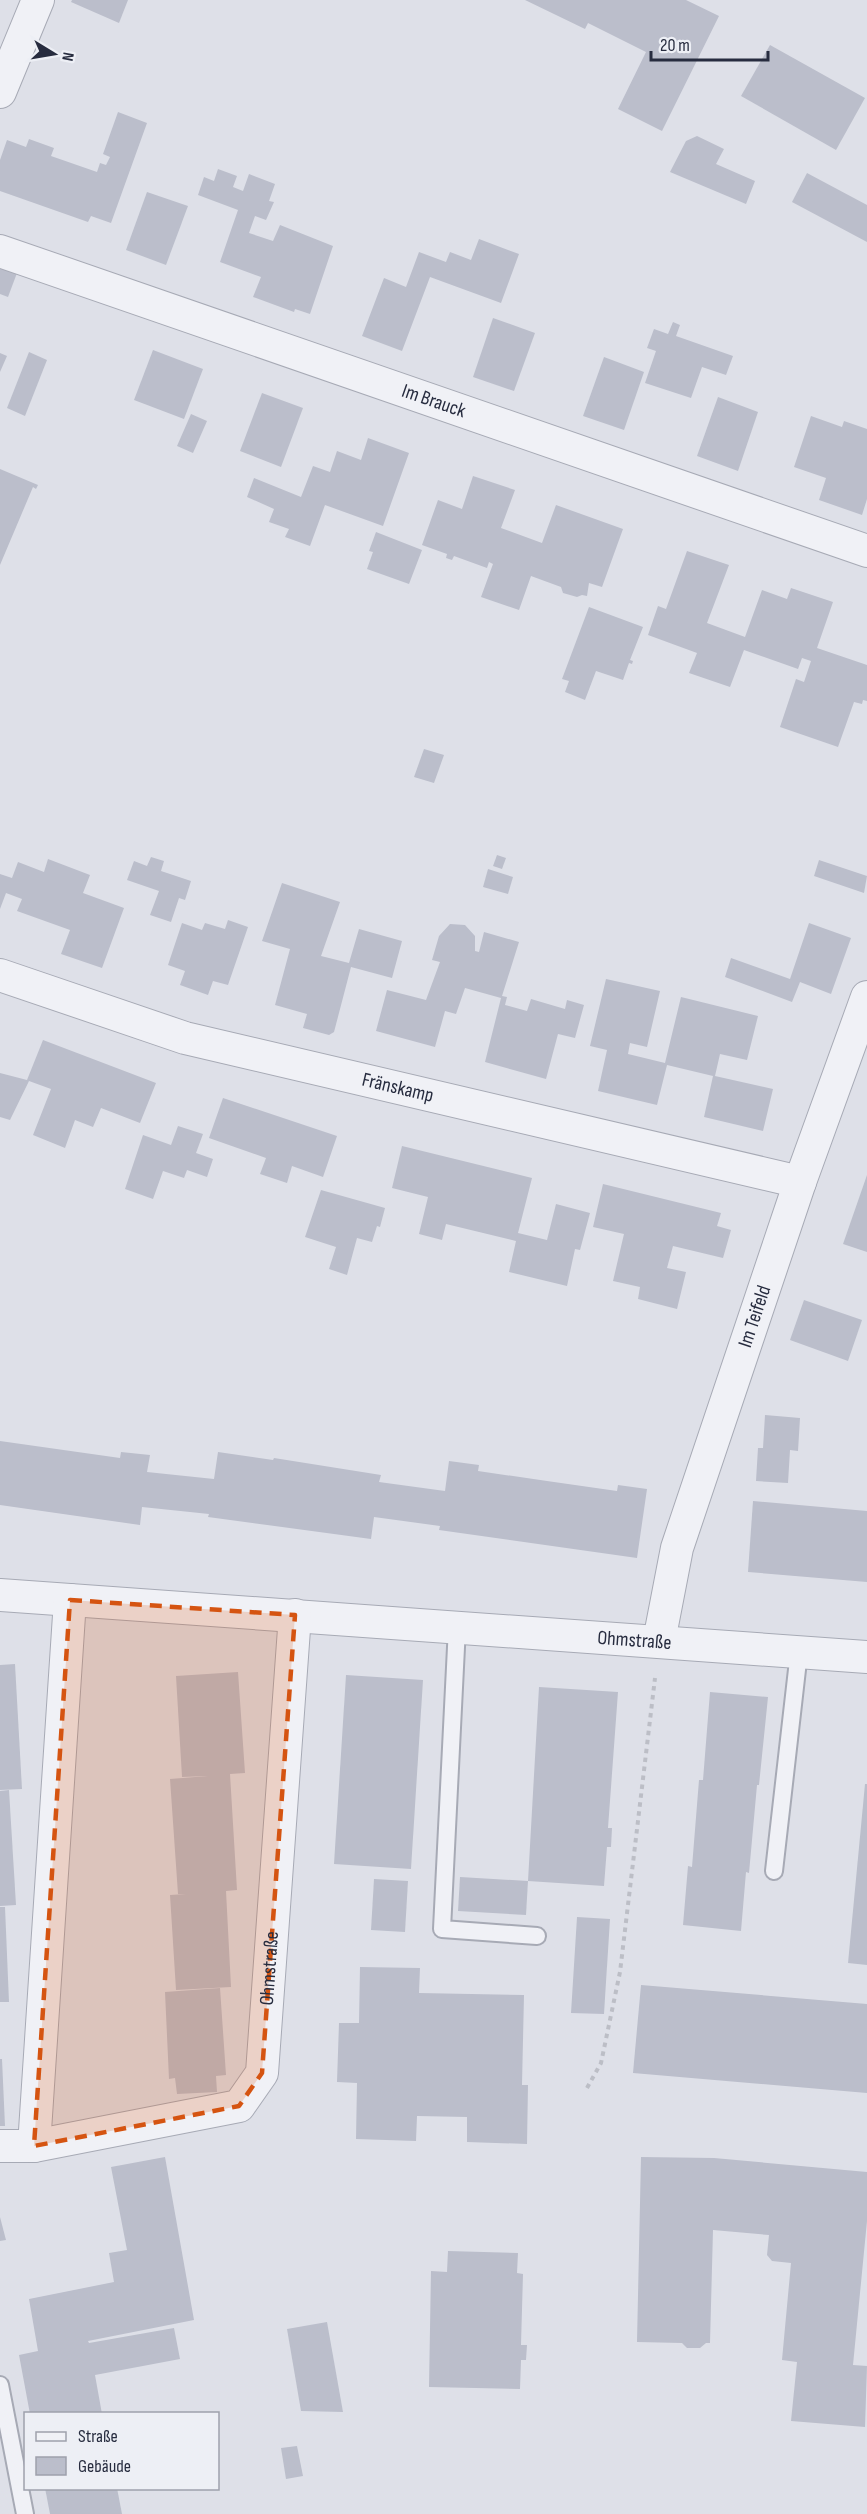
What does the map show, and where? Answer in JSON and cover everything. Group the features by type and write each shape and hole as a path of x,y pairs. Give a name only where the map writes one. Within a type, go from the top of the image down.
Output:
{"street":[{"path":"0,92 38,0"},
{"name":"Im Brauck","path":"0,251 867,551"},
{"name":"Fränskamp","path":"0,975 185,1038 800,1182"},
{"name":"Im Teifeld","path":"659,1641 677,1548 800,1182 867,997"},
{"name":"Ohmstraße","path":"0,1595 867,1657"},
{"path":"34,2146 70,1600"},
{"name":"Ohmstraße","path":"0,2146 34,2146 239,2106 262,2073 295,1616"}],"lane":[{"path":"457,1627 442,1929 537,1936"},
{"path":"774,1871 799,1652"},
{"path":"0,2385 25,2514"}],"path":[{"path":"587,2088 601,2063 620,1972 659,1641"}],"highlighted area":[{"path":"70,1600 295,1615 262,2073 239,2106 34,2146"}],"building":[{"path":"72,0 128,0 119,23 71,2"},
{"path":"525,0 686,0 719,16 662,131 618,109 646,52 588,23 585,29"},
{"path":"770,45 865,98 836,150 741,96"},
{"path":"118,112 147,123 111,223 91,216 88,222 0,191 0,160 7,140 26,147 29,139 54,148 51,156 97,172 100,163 106,165 110,157 103,154"},
{"path":"697,136 724,149 716,164 755,181 746,204 670,172 686,141"},
{"path":"218,169 237,176 233,187 243,191 249,174 275,184 269,201 274,202 266,220 255,216 249,233 273,241 280,225 333,246 310,314 295,309 294,312 253,297 261,277 220,262 238,210 198,195 204,177 214,181"},
{"path":"807,173 867,205 867,242 792,202"},
{"path":"147,192 188,206 166,265 126,250"},
{"path":"479,239 519,254 501,303 430,277 402,351 362,336 384,278 406,287 419,252 446,262 450,252 471,260"},
{"path":"0,267 17,273 8,297 0,294"},
{"path":"493,318 535,333 514,391 473,377"},
{"path":"673,322 680,325 676,336 733,356 726,375 702,367 691,398 645,383 656,351 647,348 654,329 668,334"},
{"path":"153,350 203,369 184,419 134,400"},
{"path":"29,352 47,360 25,416 7,408"},
{"path":"0,353 7,356 0,372"},
{"path":"604,357 644,372 624,430 583,416"},
{"path":"262,393 303,408 281,467 240,451"},
{"path":"718,397 758,412 738,471 697,456"},
{"path":"191,414 207,421 193,453 177,446"},
{"path":"811,416 842,427 844,421 867,429 867,499 862,515 819,500 826,478 794,467"},
{"path":"368,438 409,453 383,526 325,505 310,546 285,537 289,529 269,522 274,509 247,497 254,478 301,497 313,466 330,472 337,451 361,460"},
{"path":"0,469 38,485 36,489 33,487 0,565"},
{"path":"473,476 515,490 501,528 542,543 556,505 623,529 602,587 589,583 587,596 577,597 563,593 561,587 531,576 519,610 481,597 493,564 489,562 487,568 454,556 452,560 446,558 447,554 422,545 438,500 462,509"},
{"path":"376,532 422,550 409,584 367,569 373,552 369,551"},
{"path":"687,551 729,565 707,623 745,637 762,590 787,599 791,588 833,602 817,648 867,665 867,701 863,700 862,704 854,702 838,747 780,727 796,679 804,682 811,661 802,658 798,669 744,650 730,687 689,673 697,653 648,635 658,606 666,609"},
{"path":"589,607 643,627 630,660 633,661 632,664 629,663 623,680 596,671 585,700 565,692 569,681 562,679"},
{"path":"424,749 444,755 434,783 414,777"},
{"path":"497,855 506,858 502,869 493,866"},
{"path":"151,857 164,861 161,871 191,881 185,900 179,898 171,922 150,915 159,891 127,880 134,861 147,866"},
{"path":"48,859 90,875 83,893 124,908 102,968 61,954 70,930 17,911 22,899 6,893 0,909 0,874 12,878 18,862 44,872"},
{"path":"819,860 867,876 864,893 814,876"},
{"path":"488,869 513,877 508,894 483,887"},
{"path":"282,883 340,902 321,956 349,963 359,929 402,941 392,978 351,967 334,1032 329,1035 303,1028 307,1014 275,1005 290,949 262,941"},
{"path":"228,920 248,927 228,985 213,981 208,995 180,985 185,971 168,965 182,923 202,930 205,923 225,929"},
{"path":"809,923 851,938 831,994 800,982 792,1002 725,977 731,958 790,979"},
{"path":"450,924 465,925 475,936 475,951 479,952 484,932 519,942 502,996 507,997 505,1005 527,1011 531,999 565,1009 567,1000 584,1005 575,1038 558,1034 546,1079 485,1062 501,998 465,988 456,1014 445,1011 435,1047 376,1031 387,990 426,1000 440,962 432,960 439,936"},
{"path":"606,979 660,991 647,1047 630,1043 628,1054 665,1063 681,997 758,1016 747,1060 720,1054 715,1076 773,1089 763,1131 704,1117 713,1076 667,1065 657,1105 598,1091 607,1050 590,1046"},
{"path":"43,1040 156,1083 140,1123 101,1108 93,1127 75,1120 65,1148 33,1135 51,1089 29,1081 10,1120 0,1117 0,1073 27,1080"},
{"path":"223,1098 337,1136 323,1177 292,1166 287,1183 260,1174 266,1158 209,1138"},
{"path":"178,1126 203,1134 196,1153 213,1159 207,1177 187,1170 184,1178 163,1171 153,1199 125,1189 143,1135 171,1145"},
{"path":"402,1146 532,1178 518,1233 547,1240 556,1204 590,1213 580,1250 575,1249 567,1286 509,1272 516,1241 446,1224 442,1240 419,1234 428,1197 392,1188"},
{"path":"867,1175 867,1252 843,1244"},
{"path":"603,1184 721,1213 717,1226 731,1230 723,1258 673,1246 667,1268 686,1272 677,1309 638,1299 640,1287 613,1281 624,1234 593,1227"},
{"path":"321,1190 385,1208 380,1227 377,1226 372,1242 357,1238 347,1275 329,1269 336,1247 305,1237"},
{"path":"804,1300 862,1320 848,1361 790,1340"},
{"path":"765,1415 800,1418 798,1451 790,1450 788,1483 756,1481 758,1448 763,1448"},
{"path":"0,1441 120,1458 121,1452 150,1455 147,1472 214,1479 218,1452 273,1460 274,1458 381,1475 379,1482 445,1491 449,1461 479,1465 478,1471 617,1491 618,1485 647,1489 637,1558 439,1530 440,1526 374,1517 371,1539 208,1517 209,1514 142,1507 140,1525 0,1505"},
{"path":"753,1501 867,1511 867,1582 748,1572"},
{"path":"15,1664 22,1789 0,1790 0,1665"},
{"path":"238,1672 245,1773 230,1774 237,1890 226,1891 231,1987 176,1990 170,1895 186,1894 178,1894 170,1779 208,1776 182,1777 176,1676"},
{"path":"346,1675 423,1680 411,1869 334,1864"},
{"path":"539,1687 618,1692 608,1828 612,1828 611,1847 607,1847 604,1886 528,1881"},
{"path":"710,1692 768,1697 741,1931 683,1925 688,1866 692,1867 699,1780 703,1780"},
{"path":"865,1784 867,1784 867,1965 848,1963"},
{"path":"9,1790 16,1905 0,1906 0,1791"},
{"path":"460,1877 528,1881 526,1915 458,1911"},
{"path":"374,1879 408,1881 405,1932 371,1930"},
{"path":"0,1907 5,1907 9,2002 0,2002"},
{"path":"577,1917 610,1919 604,2014 571,2013"},
{"path":"360,1967 420,1968 419,1993 524,1995 522,2085 528,2085 527,2144 467,2142 467,2117 417,2116 416,2141 356,2139 357,2083 337,2082 339,2023 359,2023"},
{"path":"641,1985 867,2004 867,2093 633,2073"},
{"path":"220,1988 226,2075 216,2076 217,2092 177,2094 175,2078 169,2079 165,1992"},
{"path":"0,2059 2,2059 5,2126 0,2126"},
{"path":"165,2157 194,2320 88,2341 89,2343 174,2328 180,2359 95,2375 102,2412 30,2412 19,2355 38,2351 29,2299 114,2282 109,2253 127,2250 111,2167"},
{"path":"641,2157 714,2158 867,2172 867,2221 853,2365 867,2366 865,2427 791,2421 797,2362 782,2360 791,2263 772,2261 767,2255 769,2235 713,2230 710,2343 700,2348 687,2348 682,2343 637,2342"},
{"path":"0,2217 6,2240 0,2241"},
{"path":"448,2251 518,2253 517,2273 523,2274 521,2345 527,2345 526,2360 521,2360 520,2389 429,2387 431,2271 447,2272"},
{"path":"327,2322 343,2412 301,2411 287,2329"},
{"path":"297,2446 303,2476 286,2479 281,2448"},
{"path":"45,2490 117,2490 122,2514 50,2514"}]}
